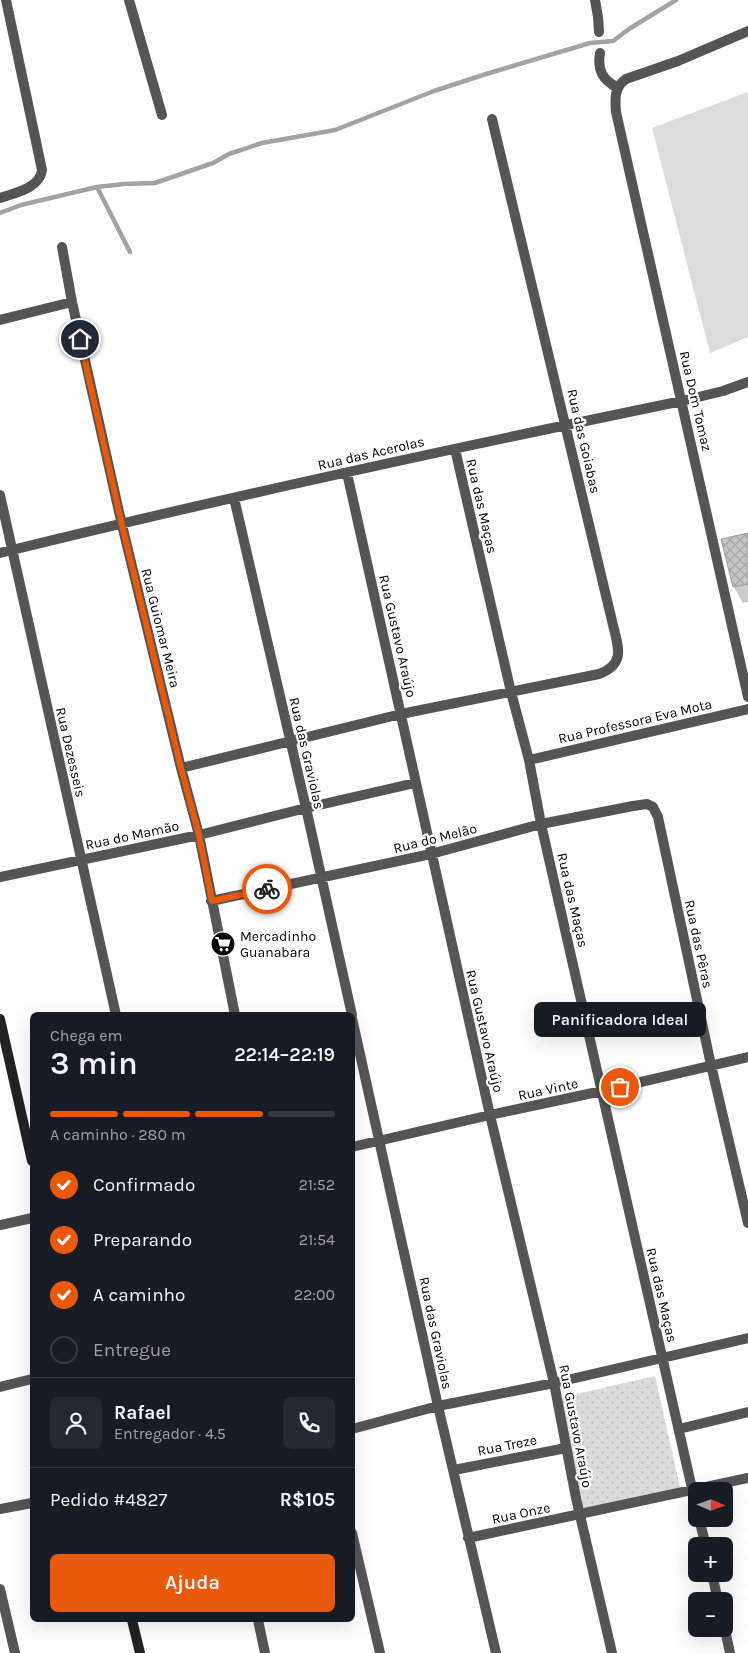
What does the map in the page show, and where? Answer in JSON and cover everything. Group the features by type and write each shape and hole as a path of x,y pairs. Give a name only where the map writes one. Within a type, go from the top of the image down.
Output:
{"main road":[{"path":"0,1020 30,1152"},
{"path":"132,1622 140,1653"}],"street":[{"path":"0,198 22,190 39,180 42,170 6,0"},
{"path":"129,0 162,115"},
{"path":"595,0 599,32"},
{"path":"600,53 599,64 602,76 610,84 618,88 626,79 678,61 748,30"},
{"name":"Rua Dom Tomaz","path":"618,88 616,92 616,112 748,697"},
{"name":"Rua das Goiabas","path":"181,768 401,714 599,674 613,667 618,656 618,648 611,615 492,119"},
{"name":"Rua Guiomar Meira","path":"62,247 72,302 122,525 199,835 234,1012"},
{"path":"0,320 72,302"},
{"name":"Rua das Acerolas","path":"0,554 234,498 682,401 723,391 748,382"},
{"name":"Rua das Maças","path":"456,449 511,692 529,760 541,824 679,1429"},
{"name":"Rua Gustavo Araújo","path":"348,473 490,1115 554,1383 580,1514 612,1653"},
{"name":"Rua Dezesseis","path":"0,495 115,1012"},
{"name":"Rua das Graviolas","path":"234,498 351,1012"},
{"name":"Rua Professora Eva Mota","path":"529,760 748,709"},
{"name":"Rua do Mamão","path":"0,877 199,835 416,783"},
{"name":"Rua do Melão","path":"212,901 431,854 541,824 644,804 653,807 658,817"},
{"name":"Rua das Pêras","path":"658,817 711,1065 748,1222"},
{"name":"Rua das Graviolas","path":"355,1030 438,1406 496,1653"},
{"name":"Rua Vinte","path":"355,1146 748,1057"},
{"path":"0,1225 30,1218"},
{"path":"355,1428 438,1406 554,1383 748,1338"},
{"path":"0,1387 30,1380"},
{"path":"690,1482 679,1429 748,1412"},
{"name":"Rua Treze","path":"454,1470 566,1448"},
{"name":"Rua Onze","path":"729,1482 748,1478"},
{"name":"Rua Onze","path":"468,1538 688,1491"},
{"path":"0,1509 30,1503"},
{"path":"355,1545 380,1653"},
{"path":"0,1589 15,1653"},
{"path":"258,1622 265,1653"},
{"path":"727,1637 730,1653"}],"shaded area":[{"path":"748,92 748,337 710,353 652,128"},
{"path":"655,1376 680,1487 584,1509 559,1398"}],"building":[{"path":"748,533 748,584 733,587 721,539"}],"waterway":[{"path":"0,213 21,205 97,187 155,183 213,163 229,154 262,143 335,130 434,91 486,74 590,43 613,41 676,0"},
{"path":"97,187 130,252"}],"way so far":[{"path":"267,889 431,854 490,1115 620,1087"}],"place":[{"name":"Mercadinho Guanabara","path":"223,944"},
{"name":"Panificadora Ideal","path":"620,1087"}],"route":[{"path":"80,339 122,525 199,835 212,901 267,889"}]}
